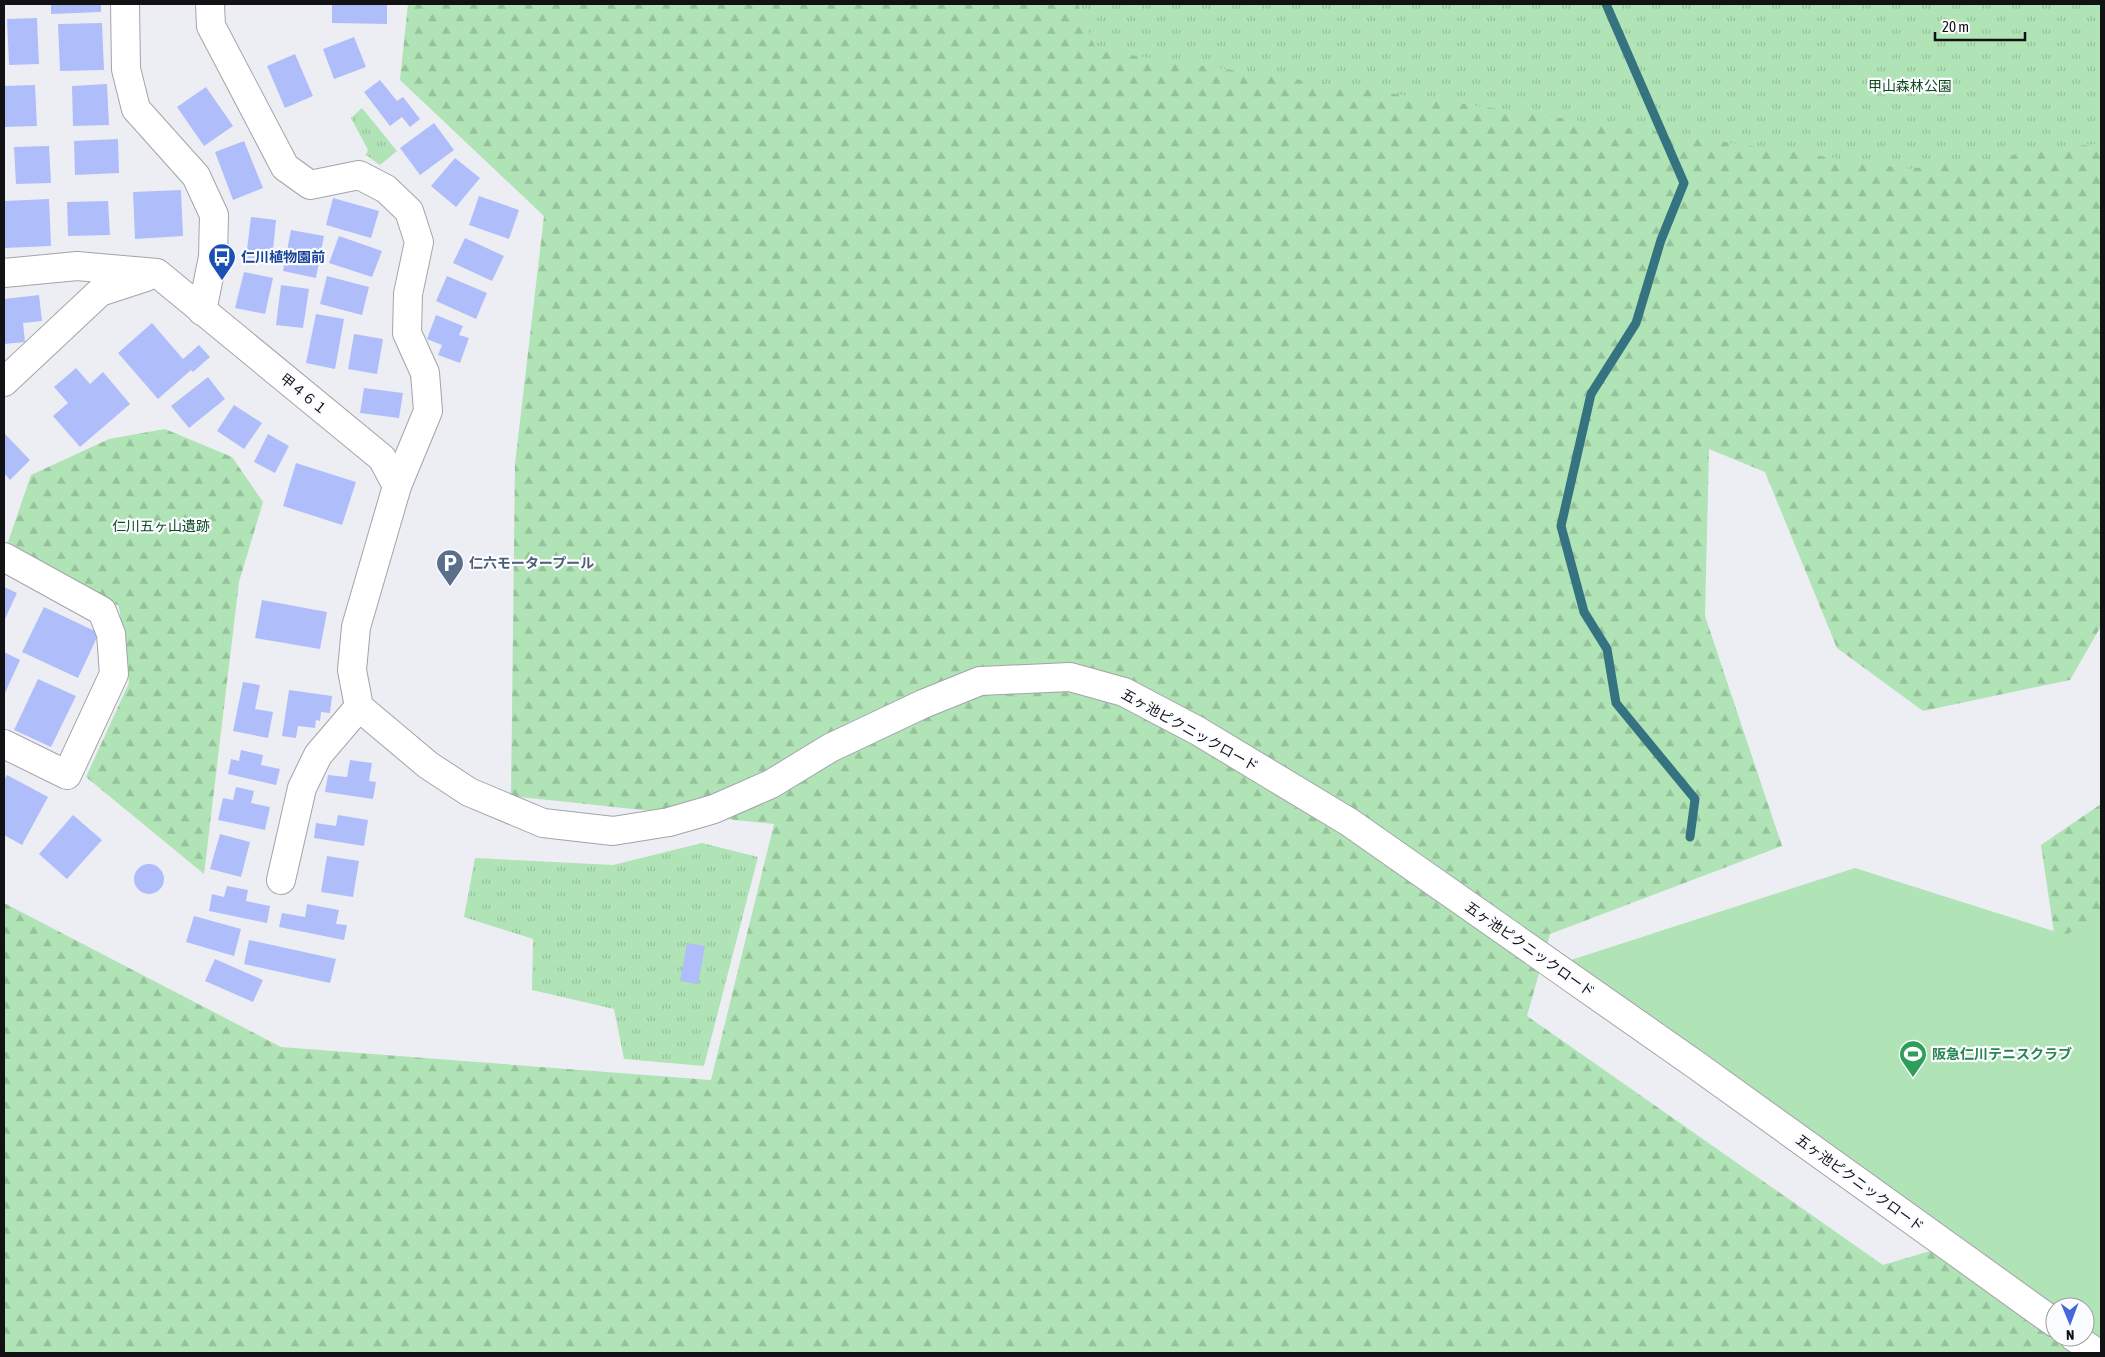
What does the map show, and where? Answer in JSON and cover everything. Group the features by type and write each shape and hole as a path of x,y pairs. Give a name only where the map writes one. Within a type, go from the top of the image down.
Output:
{"street":[{"path":"125,4 126,69 136,109 196,176 214,215 213,257 202,311"},
{"path":"210,4 211,26 285,167 310,185 359,175 386,189 409,211 419,242 408,294 407,333 425,373 428,411 397,486 356,627 352,670 359,707 318,755 302,788 281,880"},
{"path":"4,273 77,266 157,273"},
{"path":"4,382 100,292 157,273"},
{"name":"甲４６１","path":"157,273 382,458 397,486"},
{"path":"4,556 102,611 111,634 114,674 67,775 4,744"},
{"name":"五ヶ池ピクニックロード","path":"359,707 428,765 469,792 543,823 614,831 669,822 714,809 771,784 830,748 923,704 980,681 1070,677 1124,692 1198,731 1349,822 1696,1065 2045,1316"}],"green space":[{"path":"408,4 2101,4 2101,626 2070,680 1923,711 1837,648 1765,472 1709,449 1705,616 1782,846 1550,934 1527,1016 1883,1265 2101,1200 2101,1353 4,1353 4,903 281,1047 711,1080 774,824 511,796 515,464 544,216 400,80"},
{"name":"甲山森林公園","path":"1078,4 2101,4 2101,143 1909,169 1096,50"},
{"path":"362,108 397,151 380,165 366,155 368,150 351,118"},
{"name":"仁川五ヶ山遺跡","path":"165,429 232,457 263,502 239,582 204,874 86,777 129,683 119,606 8,542 31,475 109,439"},
{"path":"2101,804 2101,935 2057,953 2041,845"},
{"path":"702,843 758,857 704,1066 624,1059 614,1009 532,990 533,939 464,917 475,858 613,865"},
{"name":"阪急仁川テニスクラブ","path":"1855,868 2066,935 2101,914 2101,1339 2095,1334 2095,1297 2045,1297 2045,1300 1568,961"}],"building":[{"path":"51,4 101,4 101,12 51,14"},
{"path":"332,4 387,4 387,24 332,23"},
{"path":"37,18 39,64 9,65 7,19"},
{"path":"102,23 104,70 60,71 58,24"},
{"path":"354,37 366,67 334,79 323,49"},
{"path":"295,54 313,96 285,108 267,66"},
{"path":"380,80 397,101 403,97 420,119 410,127 402,117 390,126 364,92"},
{"path":"107,84 109,125 73,126 72,86"},
{"path":"35,85 37,126 4,127 4,86"},
{"path":"206,87 233,126 204,146 177,107"},
{"path":"434,123 454,150 420,175 400,148"},
{"path":"118,139 119,173 75,175 74,141"},
{"path":"244,141 263,188 233,200 215,152"},
{"path":"49,146 51,183 16,184 14,147"},
{"path":"455,158 480,178 456,207 431,186"},
{"path":"181,190 183,236 135,239 133,192"},
{"path":"479,196 519,210 509,239 469,225"},
{"path":"333,198 379,211 371,238 326,225"},
{"path":"49,199 51,246 4,248 4,201"},
{"path":"108,201 110,235 68,236 67,202"},
{"path":"251,217 276,220 272,260 246,258"},
{"path":"291,230 324,236 316,278 283,271"},
{"path":"339,236 382,251 372,277 329,263"},
{"path":"465,238 504,256 492,281 453,263"},
{"path":"244,272 273,278 265,314 235,308"},
{"path":"327,276 369,287 362,315 320,304"},
{"path":"447,276 487,293 476,319 436,301"},
{"path":"281,285 309,289 303,328 276,325"},
{"path":"39,295 42,321 23,323 25,342 4,344 4,299"},
{"path":"316,314 344,319 335,369 306,363"},
{"path":"436,315 463,326 459,335 469,338 460,363 438,355 442,345 427,339"},
{"path":"152,323 183,359 199,345 210,357 193,372 191,370 158,399 118,353"},
{"path":"354,334 383,339 377,374 348,369"},
{"path":"76,368 90,384 103,372 130,404 80,447 53,416 68,403 54,387"},
{"path":"208,377 225,399 189,428 171,406"},
{"path":"364,388 403,393 399,418 360,413"},
{"path":"234,405 262,423 244,449 217,431"},
{"path":"4,433 30,460 10,480 4,473"},
{"path":"268,434 289,446 275,473 254,462"},
{"path":"296,463 356,482 342,525 283,506"},
{"path":"4,587 17,593 4,621"},
{"path":"262,600 327,612 320,649 255,638"},
{"path":"44,607 99,633 78,678 22,652"},
{"path":"4,652 20,660 4,695"},
{"path":"38,679 76,696 51,747 14,730"},
{"path":"243,682 260,685 255,709 273,712 268,738 233,731"},
{"path":"289,690 332,696 330,713 321,712 320,721 316,720 315,728 298,726 296,738 282,736"},
{"path":"241,750 263,755 261,765 280,769 276,785 228,774 231,759 239,761"},
{"path":"350,760 372,763 369,781 376,782 373,799 325,792 328,775 347,777"},
{"path":"7,775 48,797 22,845 4,835 4,780"},
{"path":"236,787 254,791 251,803 270,807 265,830 218,820 223,798 233,800"},
{"path":"73,815 102,840 67,879 39,854"},
{"path":"338,815 368,820 364,846 314,838 316,823 336,826"},
{"path":"220,834 250,842 241,877 210,869"},
{"path":"327,856 359,861 353,897 321,892"},
{"path":"149,864 160,868 164,879 160,890 149,894 138,890 134,879 138,868"},
{"path":"227,886 248,890 246,901 270,906 267,923 209,911 212,894 224,897"},
{"path":"307,904 339,910 336,924 347,925 344,940 279,927 282,913 305,917"},
{"path":"194,916 241,929 234,956 186,942"},
{"path":"249,940 336,959 330,983 244,964"},
{"path":"687,943 705,946 698,984 680,981"},
{"path":"215,959 263,980 253,1002 205,981"}],"waterway":[{"path":"1606,4 1684,183 1661,240 1636,323 1591,394 1561,526 1584,612 1607,649 1616,703 1695,799 1690,837"}],"place":[{"name":"仁川植物園前","path":"222,281"},
{"name":"仁六モータープール","path":"450,587"},
{"name":"阪急仁川テニスクラブ","path":"1913,1078"}]}
